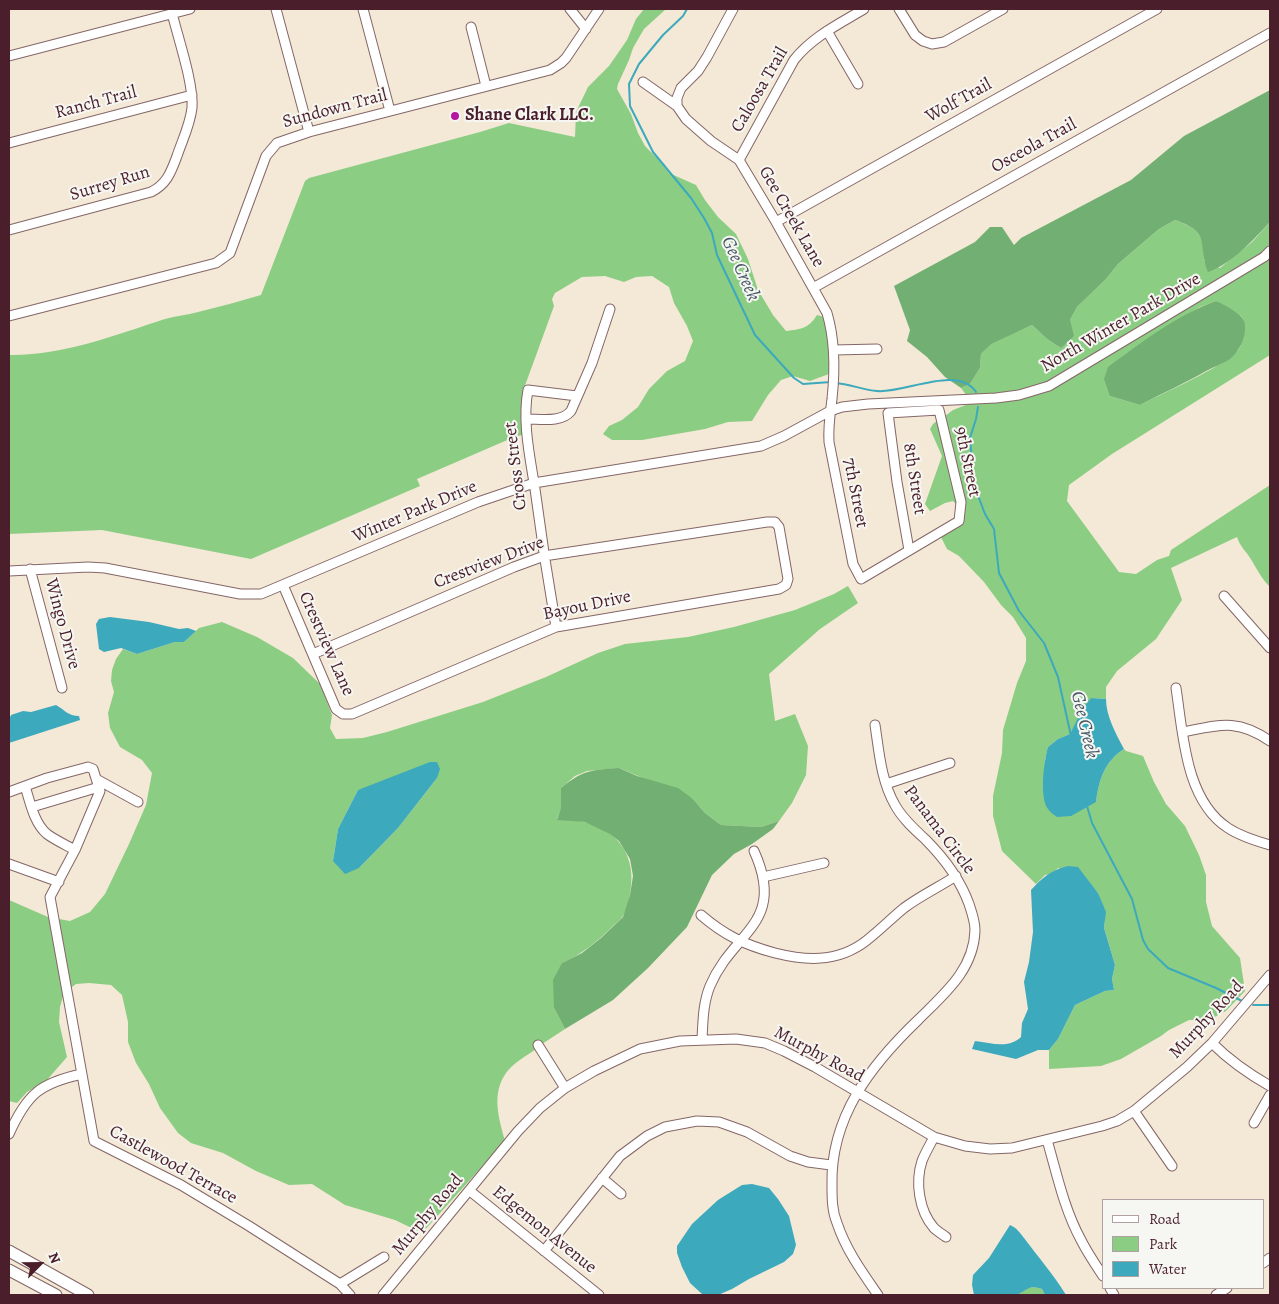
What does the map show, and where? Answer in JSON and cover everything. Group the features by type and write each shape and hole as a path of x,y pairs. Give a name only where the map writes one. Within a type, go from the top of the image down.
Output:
{"main road":[{"path":"9,1251 88,1295"},
{"path":"9,1270 56,1295"}],"street":[{"path":"9,56 190,9"},
{"path":"276,9 309,132"},
{"path":"363,9 390,111"},
{"path":"570,9 586,29"},
{"name":"Sundown Trail","path":"9,316 216,263 230,253 266,156 277,143 284,139 309,132 556,67 566,58 599,9"},
{"path":"677,106 677,98 681,88 698,71 733,9"},
{"name":"Caloosa Trail","path":"739,160 794,60 811,42 864,9"},
{"path":"899,9 915,35 922,41 932,44 944,42 1004,9"},
{"name":"Wolf Trail","path":"776,222 1157,9"},
{"name":"Surrey Run","path":"9,230 160,188 170,174 189,123 192,95 172,14"},
{"path":"471,27 486,86"},
{"path":"827,31 858,84"},
{"name":"Osceola Trail","path":"813,288 1270,33"},
{"name":"Gee Creek Lane","path":"643,82 677,106 686,120 711,141 739,160 776,222 829,321 834,350 830,411"},
{"name":"Ranch Trail","path":"9,143 192,95"},
{"name":"North Winter Park Drive","path":"830,411 842,407 868,404 996,398 1019,395 1048,386 1264,257 1270,251"},
{"path":"527,419 560,419 571,411 592,363 610,309"},
{"path":"834,350 877,349"},
{"name":"Cross Street","path":"556,626 534,483 526,404 528,390 577,396"},
{"name":"8th Street","path":"909,550 888,413 939,410"},
{"name":"9th Street","path":"909,550 959,521 961,502 939,410"},
{"name":"Winter Park Drive","path":"9,571 88,567 106,568 240,594 261,594 478,502 534,483 761,446 830,411"},
{"name":"7th Street","path":"830,411 827,424 828,442 853,564 861,579 909,550"},
{"name":"Crestview Drive","path":"313,654 544,556 775,522"},
{"name":"Bayou Drive","path":"343,714 352,714 556,626 779,589 786,585 788,579 780,528 775,522"},
{"name":"Wingo Drive","path":"30,570 62,688"},
{"name":"Crestview Lane","path":"283,585 336,708 343,714"},
{"path":"1224,596 1270,648"},
{"path":"1176,688 1191,773 1202,800 1227,828 1270,846"},
{"path":"1183,732 1233,724 1252,729 1270,740"},
{"name":"Panama Circle","path":"874,725 886,784 895,806 910,825 940,854 956,876 966,894 974,919 975,931 968,962 953,986 896,1042 856,1092 846,1113 831,1165 832,1200 836,1221 848,1250 878,1295"},
{"path":"886,784 950,763"},
{"path":"9,792 47,778 88,767 94,769 98,784"},
{"path":"32,807 98,784 138,802"},
{"name":"Castlewood Terrace","path":"98,784 100,791 76,850 50,898 94,1141 181,1185 340,1284"},
{"path":"24,786 40,826 47,834 76,850"},
{"path":"702,1039 703,1009 710,986 722,965 755,924 763,908 763,877 754,851"},
{"path":"763,877 824,863"},
{"path":"9,864 59,882"},
{"path":"700,915 717,929 739,942 788,956 826,959 839,955 871,937 905,908 956,876"},
{"name":"Murphy Road","path":"383,1295 518,1131 540,1108 594,1070 640,1049 660,1044 702,1039 736,1039 765,1043 815,1067 934,1137 965,1146 990,1149 1012,1148 1102,1126 1117,1121 1134,1111 1187,1067 1212,1043 1270,975"},
{"path":"1212,1043 1229,1060 1270,1086"},
{"path":"538,1046 566,1088"},
{"path":"9,1134 22,1108 42,1087 61,1079 82,1074"},
{"path":"1254,1123 1270,1095"},
{"path":"1134,1111 1172,1166"},
{"path":"544,1251 620,1156 647,1136 665,1127 697,1121 719,1122 767,1141 790,1156 808,1162 831,1165"},
{"path":"934,1137 922,1161 919,1186 921,1202 926,1217 934,1228 946,1238"},
{"path":"1047,1140 1066,1206 1081,1239 1099,1262"},
{"path":"602,1178 621,1194"},
{"name":"Edgemon Avenue","path":"470,1191 598,1295"},
{"path":"350,1295 340,1284 384,1257"}],"green space":[{"path":"644,9 666,9 644,29 633,48 617,89 631,114 638,133 645,146 669,173 696,185 718,217 736,234 748,259 758,290 773,315 786,331 804,328 817,315 824,317 829,346 829,374 810,381 793,376 781,380 768,395 752,421 728,422 705,429 642,440 612,440 603,434 609,426 622,420 638,407 649,389 667,371 685,361 693,341 674,303 669,287 652,276 636,277 624,282 605,276 582,277 555,293 552,299 554,306 523,391 531,432 512,438 417,479 420,486 251,559 102,530 9,534 9,355 49,352 68,348 108,338 165,319 261,295 305,181 309,178 509,123 575,137 576,112 588,87 609,66 627,40 636,19"},
{"path":"1270,90 1270,222 1242,251 1226,263 1208,272 1199,235 1187,225 1175,220 1159,229 1118,264 1106,279 1077,307 1070,320 1074,336 1061,348 1047,339 1032,325 991,344 981,354 980,368 970,384 961,388 945,377 927,357 907,341 910,330 894,286 975,242 990,227 1002,227 1014,245 1021,238 1131,180 1184,136"},
{"path":"1175,220 1195,230 1203,245 1204,261 1220,268 1252,242 1270,222 1270,247 1261,255 1047,383 1007,392 967,396 961,388 970,384 980,368 981,354 991,343 1032,325 1047,339 1061,348 1070,320 1077,307 1106,279 1118,264 1159,229"},
{"path":"1270,256 1270,355 1112,454 1069,485 1067,501 1119,572 1136,574 1157,560 1169,556 1171,550 1270,485 1270,587 1260,575 1237,537 1171,568 1182,600 1156,639 1117,671 1106,687 1106,699 1091,698 1070,734 1058,739 1048,747 1045,760 1044,797 1096,802 1104,772 1117,754 1124,749 1143,756 1166,804 1185,826 1199,855 1206,875 1206,902 1212,926 1240,958 1245,991 1226,1011 1209,1020 1189,1020 1121,1059 1101,1066 1049,1069 1049,1050 1058,1039 1075,1005 1105,991 1114,990 1112,979 1115,965 1104,928 1105,920 1098,893 1088,881 1058,868 1052,874 1045,875 1036,884 1002,851 993,816 993,796 1002,753 1003,730 1017,683 1026,661 1026,638 1013,617 1001,605 984,582 959,556 947,549 941,537 964,522 945,416 953,410 971,403 1020,398","holes":["1216,301 1241,316 1244,321 1240,347 1234,354 1210,370 1140,405 1110,396 1123,356 1149,338 1200,307"]},
{"path":"1216,301 1236,312 1244,321 1244,337 1237,352 1230,359 1140,405 1110,396 1104,379 1108,367 1174,321"},
{"path":"938,420 957,505 953,501 930,511 925,504 942,456 930,429"},
{"path":"848,586 858,603 820,629 769,674 775,721 795,714 808,746 806,775 792,803 779,821 761,827 721,825 705,813 693,799 619,768 587,771 575,776 561,788 561,809 557,819 584,822 605,830 621,845 626,854 630,864 631,890 625,913 601,938 583,952 562,963 554,1008 565,1029 542,1044 539,1041 533,1044 536,1049 515,1063 506,1073 501,1081 498,1098 499,1115 505,1141 422,1233 395,1220 345,1205 312,1184 289,1185 256,1171 223,1153 191,1143 178,1133 160,1108 149,1084 136,1063 128,1042 128,1022 122,995 111,985 76,984 64,993 60,1007 59,1022 67,1057 46,1081 27,1092 17,1103 9,1101 9,900 48,917 70,921 90,912 105,894 146,805 152,773 142,760 120,747 110,728 108,713 114,692 111,681 112,670 116,659 123,649 137,654 175,642 184,642 199,628 222,622 257,637 293,658 320,684 332,715 330,728 336,739 363,738 483,702 546,677 598,653 625,644 688,637 734,627 795,610 834,594","holes":["437,778 398,828 359,868 333,861 338,829 358,790"]},
{"path":"619,768 637,776 678,788 721,825 761,827 779,821 773,829 734,854 712,875 687,927 648,968 613,1000 565,1029 554,1008 553,980 562,963 582,953 623,917 630,895 633,876 630,859 619,841 610,834 585,822 557,820 561,808 561,788 582,774 601,769"},
{"path":"1028,1288 1042,1289 1045,1295 1015,1295"}],"water":[{"path":"110,617 149,622 179,629 188,628 196,631 184,642 175,642 137,654 121,648 104,652 99,649 96,624 99,619"},
{"path":"1091,698 1106,699 1110,718 1124,749 1107,766 1099,786 1096,802 1071,816 1057,817 1048,809 1044,796 1044,770 1048,747 1058,739 1070,734 1083,708"},
{"path":"56,705 69,714 79,716 80,720 9,743 9,720 11,715"},
{"path":"430,762 437,762 440,769 437,778 398,828 359,868 345,874 333,861 338,829 358,790"},
{"path":"1068,866 1078,867 1098,893 1106,912 1104,928 1115,965 1112,979 1114,990 1105,991 1075,1005 1058,1039 1049,1050 1038,1050 1016,1059 972,1049 975,1041 1005,1044 1016,1041 1021,1037 1022,1023 1028,1009 1024,982 1033,932 1031,890 1047,875"},
{"path":"752,1184 769,1188 789,1216 796,1245 793,1254 784,1262 732,1289 718,1295 702,1294 690,1283 677,1253 677,1246 692,1224 718,1200 742,1185"},
{"path":"1010,1225 1024,1238 1066,1295 1045,1295 1042,1289 1034,1287 1012,1296 974,1295 973,1275 989,1258"}],"waterway":[{"name":"Gee Creek","path":"687,9 683,16 663,35 639,64 629,84 630,106 653,152 691,198 704,218 712,233 717,255 755,335 794,378 803,384 831,382"},
{"name":"Gee Creek","path":"835,383 877,391 888,391 930,382 957,380 968,384 976,392"},
{"name":"Gee Creek","path":"978,407 970,438 974,485 985,514 994,529 999,573 1019,611 1044,643 1058,677 1071,736"},
{"name":"Gee Creek","path":"1087,806 1092,823 1132,899 1143,940 1148,949 1168,968 1242,1001"},
{"name":"Gee Creek","path":"1253,1005 1270,1005"}],"place":[{"name":"Shane Clark LLC.","path":"455,116"}]}
